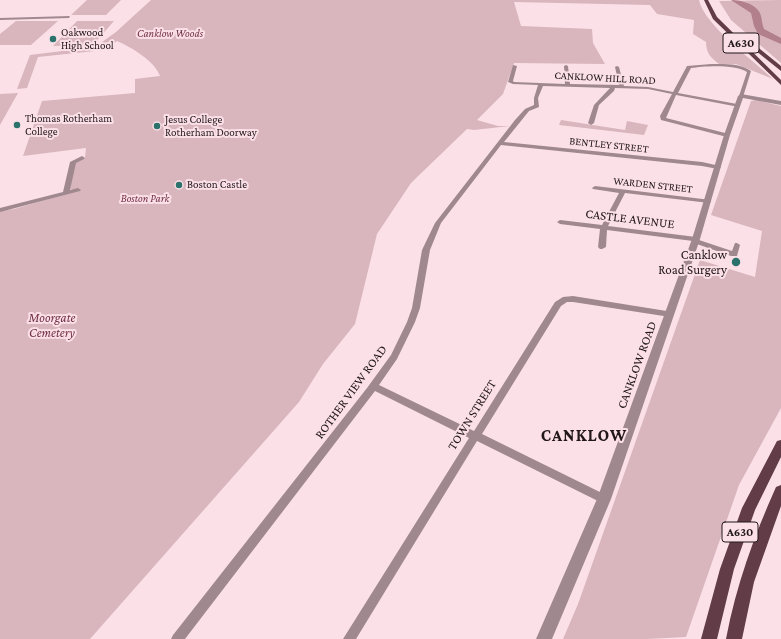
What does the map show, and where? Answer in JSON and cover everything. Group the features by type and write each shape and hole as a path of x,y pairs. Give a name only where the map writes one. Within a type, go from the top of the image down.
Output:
{"main road":[{"name":"A630","path":"706,0 716,18 781,83"},
{"name":"A630","path":"712,0 715,9 729,26 781,69"},
{"name":"A630","path":"710,632 727,569 749,508 781,445"},
{"name":"A630","path":"734,637 746,583 758,546 781,491"}],"street":[{"path":"0,18 69,17"},
{"name":"CANKLOW HILL ROAD","path":"516,66 511,82 541,85 622,86 648,88 737,106"},
{"path":"566,66 568,85"},
{"name":"CANKLOW ROAD","path":"544,639 604,499 696,240 709,201 727,135 749,72 745,68 717,66 689,67 675,93"},
{"path":"617,67 622,86"},
{"name":"ROTHER VIEW ROAD","path":"177,639 374,386 394,357 416,308 426,250 433,232 444,214 525,112 537,106 536,98 541,85"},
{"path":"591,123 597,105 612,90 612,86"},
{"path":"675,93 663,119 727,135"},
{"path":"741,96 781,103"},
{"name":"BENTLEY STREET","path":"499,144 718,167"},
{"path":"66,192 73,162 82,158"},
{"name":"WARDEN STREET","path":"595,188 709,201"},
{"path":"0,210 78,190"},
{"path":"602,247 604,227 622,192"},
{"name":"CASTLE AVENUE","path":"560,222 696,240 734,254 737,245"},
{"name":"TOWN STREET","path":"349,639 475,435 562,301 573,299 670,314"},
{"path":"374,386 604,499"}],"green space":[{"path":"87,0 121,0 106,15 71,15"},
{"path":"151,0 699,0 703,10 720,31 773,79 736,64 719,64 710,55 706,42 693,34 694,20 657,14 650,5 514,2 521,26 592,29 593,43 605,64 514,63 503,94 477,120 498,126 510,126 474,130 467,129 411,183 377,234 355,324 323,364 299,402 90,639 0,639 0,211 14,209 77,191 70,189 75,162 85,158 86,148 23,156 42,101 135,93 135,79 160,76 148,60 117,41 104,50 38,57 27,88 17,89 30,55 95,47 116,32"},
{"path":"781,0 781,63 731,20 719,1"},
{"path":"16,21 58,21 31,45 0,45 0,34"},
{"path":"77,21 114,21 93,45 53,46"},
{"path":"18,93 0,125 0,94"},
{"path":"756,100 781,106 781,408 739,485 686,637 647,639 563,639 578,604 700,260 755,277 762,231 711,215 751,101"},
{"path":"561,120 625,130 627,121 648,125 644,135 559,125"}],"waterway":[{"path":"735,0 756,13 758,26 761,32 781,41"}],"place":[{"name":"Oakwood High School","path":"53,39"},
{"name":"Thomas Rotherham College","path":"17,125"},
{"name":"Jesus College Rotherham Doorway","path":"157,126"},
{"name":"Boston Castle","path":"179,185"},
{"name":"Canklow Road Surgery","path":"736,262"}],"district":[{"name":"CANKLOW","path":"584,436"}],"park label":[{"name":"Canklow Woods","path":"170,34"},
{"name":"Boston Park","path":"145,199"},
{"name":"Moorgate Cemetery","path":"52,326"}]}
